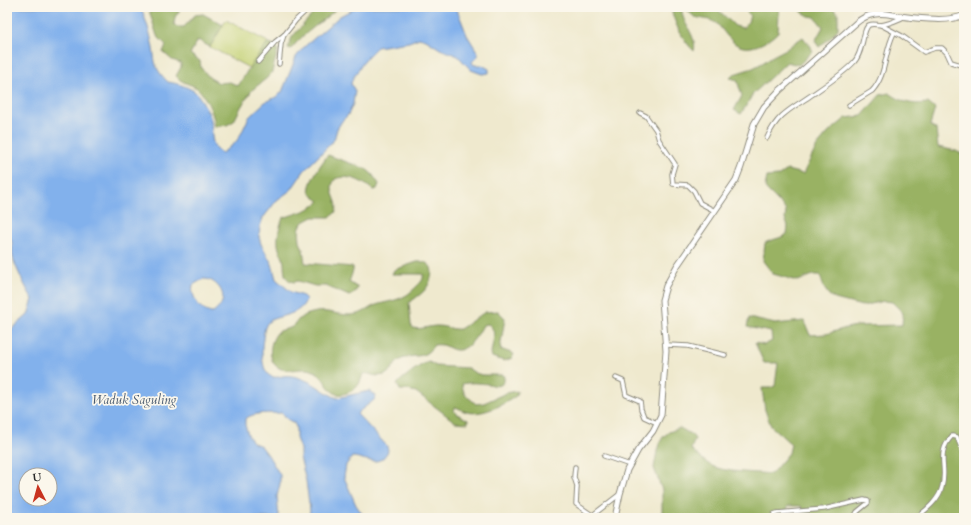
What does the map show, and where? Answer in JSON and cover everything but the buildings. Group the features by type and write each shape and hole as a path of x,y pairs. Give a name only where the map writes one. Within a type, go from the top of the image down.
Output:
{"main road":[{"path":"615,518 622,482 630,465 657,423 662,411 666,345 662,300 666,286 682,258 736,180 742,167 754,124 764,107 771,99 862,18 876,13 904,17 949,19 964,15"}],"street":[{"path":"258,62 275,42 285,34 296,20 310,7"},
{"path":"881,25 904,17"},
{"path":"767,138 775,124 786,111 813,94 854,62 860,54 865,30 868,26 875,24 881,25 902,36 924,52 935,48 942,48 947,53 951,62 964,66"},
{"path":"849,105 872,91 875,87 884,68 887,50 894,33"},
{"path":"279,64 281,44 285,34"},
{"path":"640,113 646,116 656,130 659,140 675,164 672,174 673,184 688,184 694,191 700,203 715,212"},
{"path":"666,345 688,346 725,355"},
{"path":"616,378 623,381 626,395 640,401 644,417 657,423"},
{"path":"916,518 928,508 940,492 943,477 942,452 952,436 957,437 964,455"},
{"path":"604,456 630,465"},
{"path":"575,467 574,477 577,486 576,504 591,516 620,494"},
{"path":"772,518 774,514 777,513 812,511 838,507 864,500 868,501 868,503 854,518"}],"green space":[{"path":"148,7 182,7 175,17 174,24 177,27 184,27 195,15 203,14 223,25 210,47 198,40 190,54 200,61 201,68 210,78 219,83 230,82 238,86 268,42 275,46 278,50 272,72 252,90 234,121 227,125 215,127 209,106 204,96 197,88 181,81 176,76 181,67 181,63 172,60 163,52 166,45 157,36"},
{"path":"319,7 338,7 302,37 291,49 288,48 292,37"},
{"path":"671,7 715,7 735,26 743,28 748,22 750,15 742,7 778,7 778,32 768,40 756,46 744,47 732,41 716,23 695,17 686,9 682,10 682,15 694,40 694,51 686,42 679,30"},
{"path":"798,7 831,7 838,13 838,29 819,47 815,41 823,27 815,17 809,16 802,12"},
{"path":"226,20 268,42 249,68 210,47"},
{"path":"803,37 813,51 799,65 787,62 753,94 741,114 734,110 742,96 737,80 730,78 734,74 753,68 764,62"},
{"path":"889,93 907,102 916,104 928,103 935,109 930,125 936,129 938,147 956,151 964,155 964,518 804,518 801,506 788,506 786,518 661,518 662,490 654,468 659,444 663,437 669,432 680,428 692,435 695,439 691,449 710,465 723,470 771,474 789,453 791,444 771,426 765,410 762,388 770,388 775,386 778,363 764,363 755,343 764,345 772,341 771,332 747,327 749,318 775,324 804,321 810,335 826,334 857,326 902,325 903,313 892,302 884,301 862,306 835,299 829,295 824,288 820,275 813,275 798,281 773,274 763,261 765,243 787,234 788,226 785,219 786,211 765,187 767,177 779,176 787,170 803,174 817,146 828,133 846,118 862,116 880,95"},
{"path":"328,155 366,169 372,174 379,184 377,189 373,190 355,179 345,177 335,179 332,188 337,204 336,212 330,217 313,217 302,223 299,230 305,263 353,267 349,282 358,288 349,296 326,286 315,286 298,281 290,281 287,279 283,258 278,245 278,234 283,218 307,209 320,201 310,193 309,189 316,173"},
{"path":"417,262 424,262 429,265 432,272 430,281 424,291 409,303 411,325 413,328 419,329 437,326 460,329 485,312 498,311 505,318 500,349 514,354 512,358 504,361 492,357 491,353 494,333 488,324 483,325 478,334 467,347 457,350 442,345 434,345 430,350 422,355 400,360 389,372 384,375 377,376 363,374 357,387 342,394 337,394 332,391 319,374 310,369 285,370 280,369 273,362 271,358 271,344 278,332 290,328 299,319 310,313 323,312 351,315 362,312 376,305 402,298 411,292 421,282 423,274 392,274 394,270"},
{"path":"429,362 436,366 468,368 475,373 482,375 503,375 504,382 498,386 475,383 462,384 466,396 476,404 484,403 506,393 517,391 517,395 507,402 487,411 473,413 455,407 454,411 468,420 468,423 455,422 416,392 400,390 397,384 408,374"}],"water":[{"name":"Waduk Saguling","path":"7,7 141,7 150,34 159,72 168,82 188,88 199,96 211,120 213,143 222,153 235,143 249,117 265,102 276,97 282,92 296,57 304,47 340,16 357,7 456,7 467,35 478,53 478,56 472,62 474,65 482,65 489,69 489,73 482,74 471,70 458,56 419,38 409,42 377,47 366,58 352,80 351,84 355,91 353,104 348,115 337,129 334,140 304,171 291,190 277,200 263,218 260,226 259,237 261,244 272,264 276,279 291,292 303,296 306,299 304,304 296,311 271,320 266,326 262,349 264,367 267,372 270,376 275,377 294,376 313,384 337,398 369,391 375,395 375,399 357,414 386,445 388,452 383,458 375,461 352,457 346,465 344,477 356,505 365,518 308,518 310,511 306,481 300,457 300,449 296,438 296,427 294,423 287,419 282,413 263,413 249,416 245,419 245,425 249,437 254,443 261,446 280,475 280,484 277,496 279,518 7,518 7,333 28,315 33,299 16,267 13,258 12,242 7,234","holes":["203,279 209,280 217,285 223,296 221,304 213,313 204,310 197,303 193,294 193,285"]}]}
